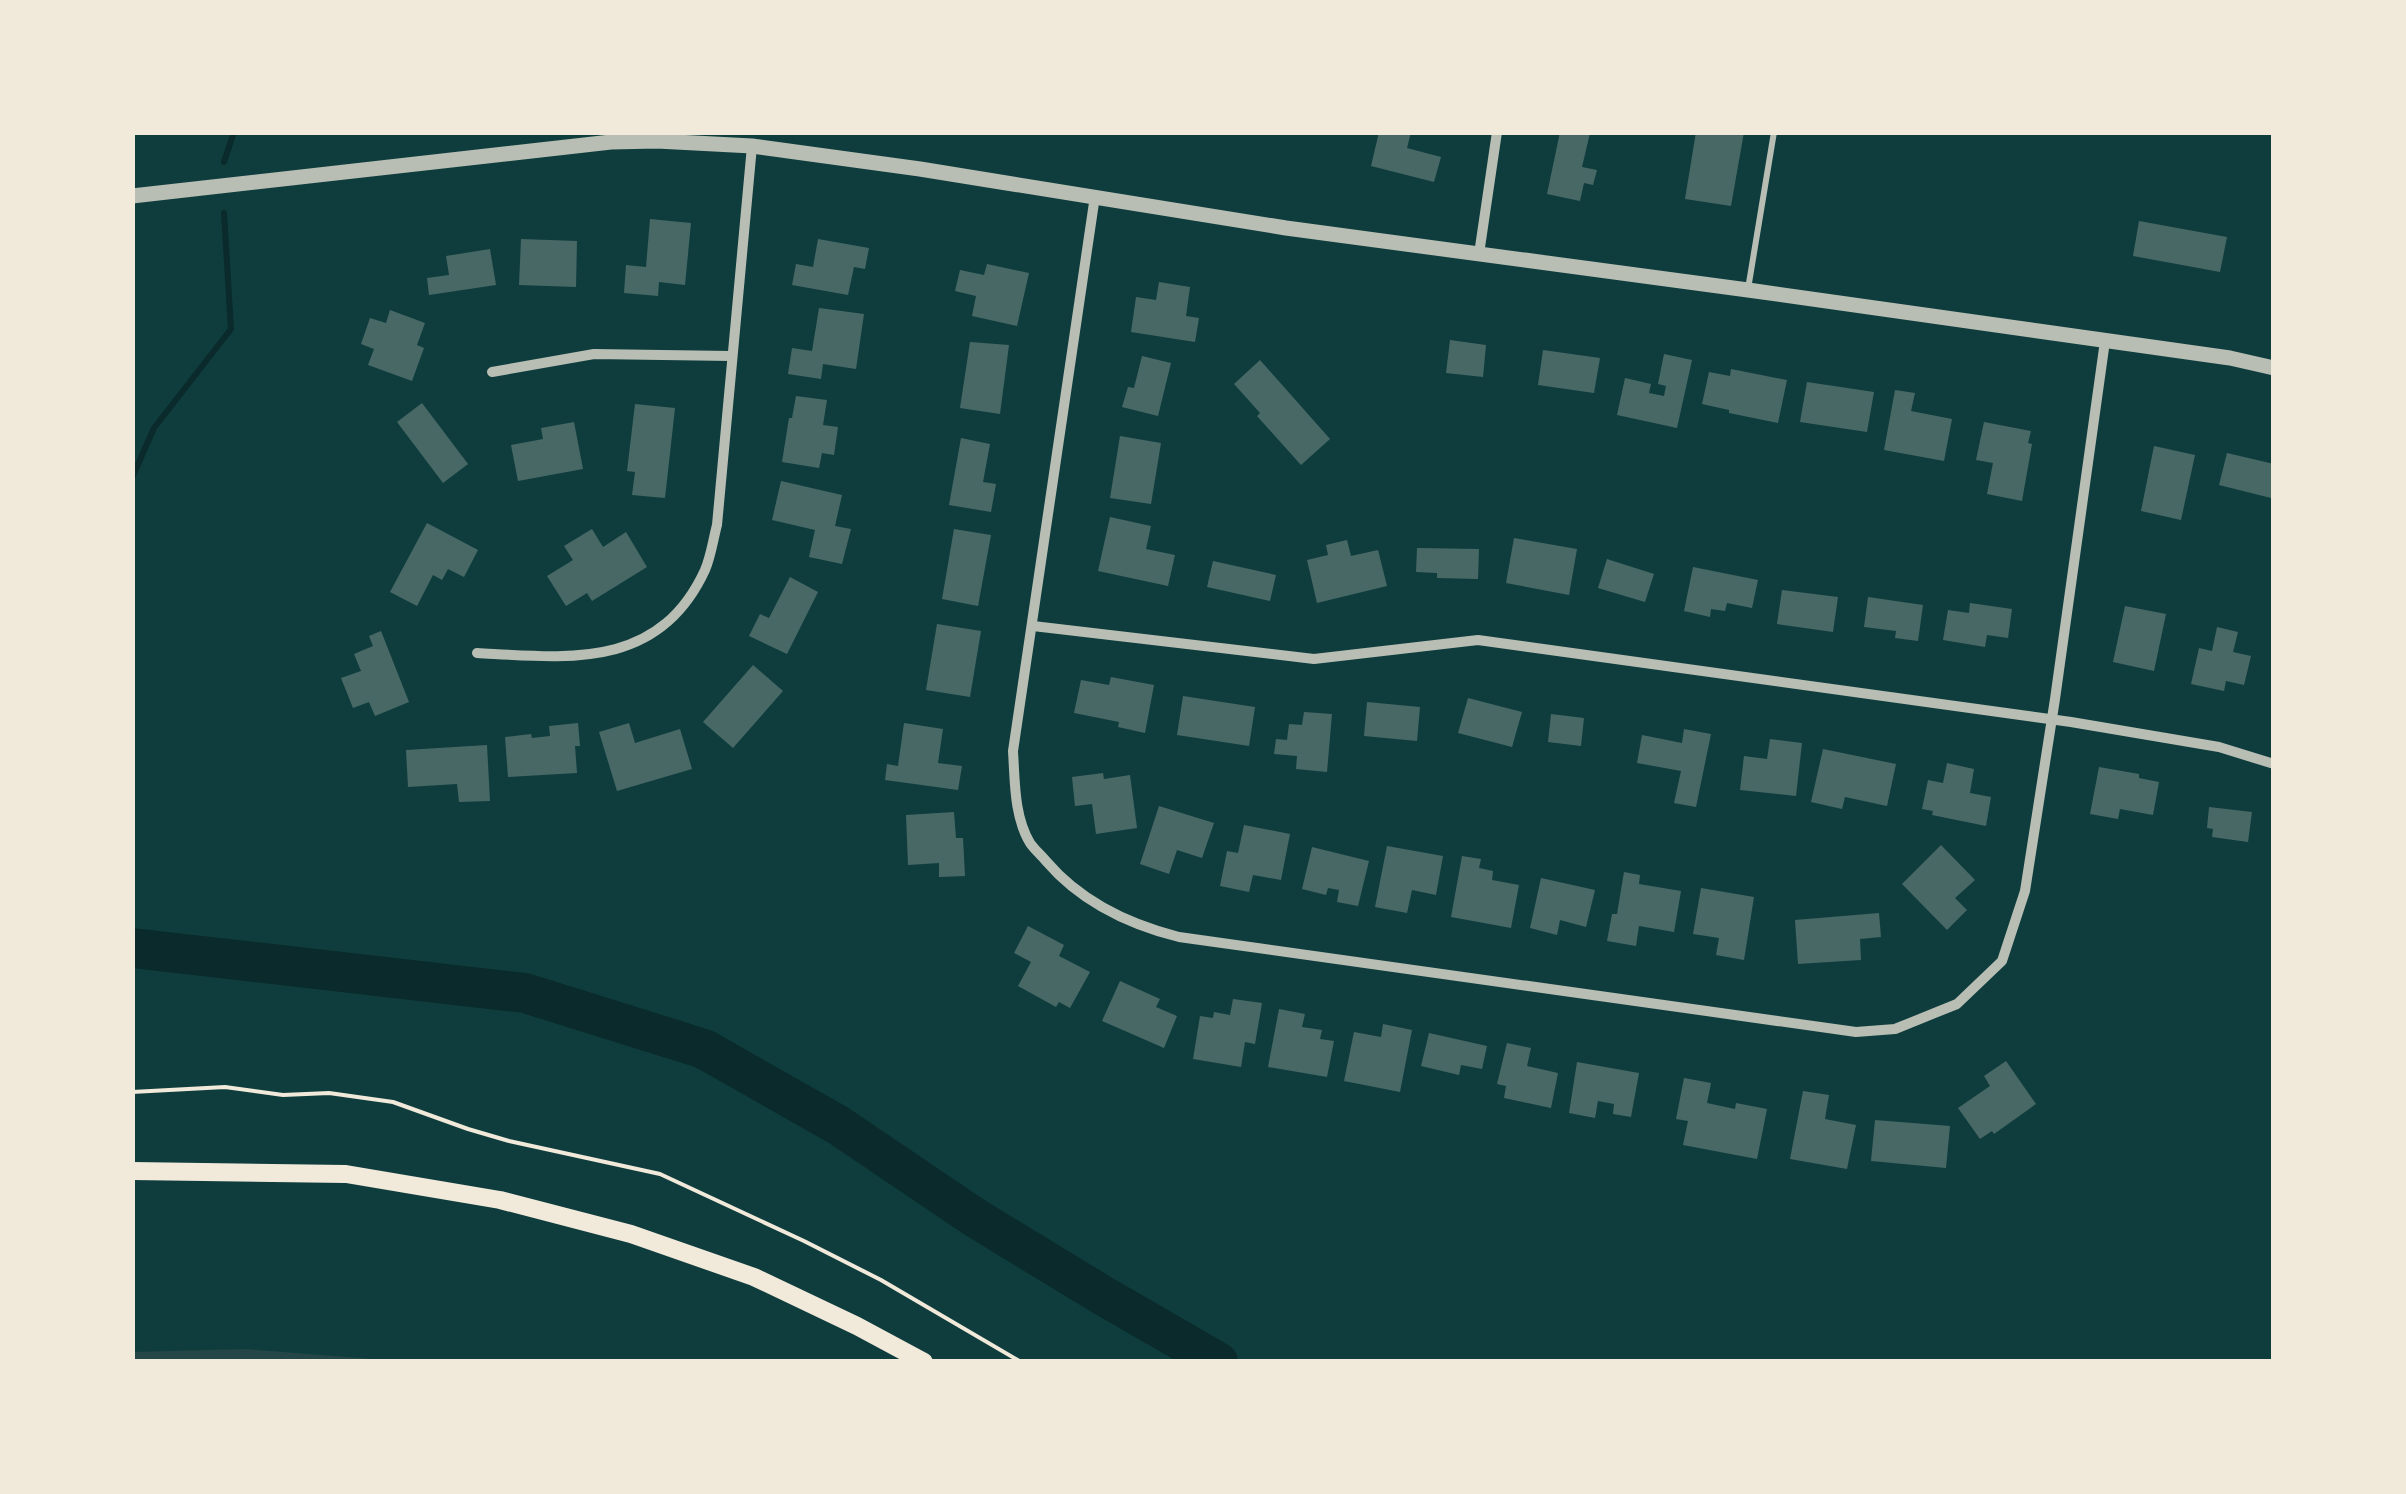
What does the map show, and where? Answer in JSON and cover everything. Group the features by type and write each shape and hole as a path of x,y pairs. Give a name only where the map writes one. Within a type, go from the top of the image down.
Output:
{"main road":[{"path":"132,1171 346,1174 500,1200 631,1234 754,1277 924,1362"}],"street":[{"path":"1478,254 1497,132"},
{"path":"132,196 612,142 752,146 1286,228 2230,358 2274,368"},
{"path":"477,653 556,657 604,653 643,639 671,619 693,591 706,566 717,525 752,146"},
{"path":"1095,196 1013,751 1016,801 1030,843 1062,879 1110,914 1180,937 1856,1032 1895,1029 1957,1004 2002,961 2025,892 2105,341"},
{"path":"492,372 594,354 731,356"},
{"path":"1033,626 1314,659 1478,640 2052,719 2219,746 2274,764"}],"lane":[{"path":"1748,290 1774,132"}],"path":[{"path":"132,1092 225,1087 283,1095 330,1093 393,1102 468,1130 660,1174 881,1280 1021,1362"}],"shaded area":[{"path":"246,1349 399,1361 133,1361 133,1352"}],"building":[{"path":"1379,132 1411,132 1407,148 1441,157 1434,182 1371,166"},
{"path":"1560,132 1590,133 1582,167 1597,170 1593,185 1584,183 1580,201 1547,194"},
{"path":"1696,132 1744,132 1731,206 1685,199"},
{"path":"650,219 691,223 685,285 659,282 658,296 624,293 626,265 646,267"},
{"path":"2139,221 2227,237 2220,272 2133,256"},
{"path":"521,239 577,241 576,287 519,285"},
{"path":"818,239 869,248 865,269 854,267 848,295 792,285 796,264 813,267"},
{"path":"490,249 496,285 429,295 427,278 449,275 446,256"},
{"path":"987,264 1029,273 1017,326 972,316 976,296 955,291 960,270 984,275"},
{"path":"1159,282 1190,287 1186,316 1199,318 1195,342 1131,332 1136,297 1156,300"},
{"path":"819,308 864,314 856,369 823,364 821,379 788,374 792,348 812,351"},
{"path":"390,310 425,323 417,345 424,348 412,381 368,365 374,349 361,344 370,318 386,323"},
{"path":"1450,340 1486,345 1483,377 1446,373"},
{"path":"970,342 1009,345 1000,414 960,408"},
{"path":"1543,350 1600,358 1594,393 1538,385"},
{"path":"1664,354 1692,360 1677,428 1617,415 1625,378 1651,384 1649,393 1664,396 1666,386 1658,384"},
{"path":"1142,356 1171,363 1158,416 1122,407 1128,387 1134,388"},
{"path":"1260,360 1330,439 1301,465 1234,384"},
{"path":"1731,369 1787,380 1778,423 1702,404 1709,372 1730,376"},
{"path":"1807,382 1874,392 1867,432 1800,422"},
{"path":"1895,390 1915,393 1911,411 1952,419 1944,461 1884,450"},
{"path":"796,396 827,400 823,425 838,427 834,455 822,453 819,468 782,462"},
{"path":"422,403 468,464 443,483 397,422"},
{"path":"635,404 675,408 665,498 632,495 635,472 627,471"},
{"path":"574,422 583,469 518,481 511,445 543,439 541,428"},
{"path":"1984,422 2031,431 2022,501 1987,494 1993,463 1976,460"},
{"path":"1120,436 1161,443 1151,504 1110,498"},
{"path":"961,438 990,444 983,482 996,484 991,512 949,505"},
{"path":"2154,446 2195,455 2181,520 2141,511"},
{"path":"2227,453 2274,464 2271,498 2219,485"},
{"path":"781,481 842,495 835,526 851,529 842,564 809,557 815,530 772,520"},
{"path":"1110,517 1151,526 1146,549 1175,555 1168,586 1098,571"},
{"path":"427,523 478,550 464,577 448,569 442,580 433,575 417,606 390,592"},
{"path":"592,529 603,547 626,532 647,567 592,601 587,593 566,606 547,576 573,560 564,546"},
{"path":"954,529 991,535 978,606 942,599"},
{"path":"1514,538 1577,549 1569,595 1506,583"},
{"path":"1347,540 1351,556 1378,550 1387,586 1317,603 1307,560 1328,555 1326,545"},
{"path":"1417,548 1479,549 1478,579 1437,578 1437,573 1416,572"},
{"path":"1607,559 1654,574 1645,602 1598,588"},
{"path":"1213,561 1276,575 1270,601 1207,587"},
{"path":"1693,567 1758,580 1752,608 1727,603 1725,611 1711,609 1710,617 1684,611"},
{"path":"790,577 818,592 787,654 749,636 760,614 769,618"},
{"path":"1782,590 1838,597 1833,632 1777,624"},
{"path":"1868,597 1923,605 1918,641 1895,638 1896,631 1864,627"},
{"path":"1970,603 2012,609 2008,638 1987,635 1985,647 1943,640 1948,610 1969,613"},
{"path":"2125,606 2166,614 2154,671 2113,662"},
{"path":"937,624 981,631 970,697 926,690"},
{"path":"2217,627 2238,632 2233,652 2251,656 2244,685 2226,681 2224,691 2191,684 2199,648 2212,651"},
{"path":"381,631 409,702 375,716 369,702 353,708 341,678 361,671 354,654 373,646 369,636"},
{"path":"753,665 783,691 733,748 703,722"},
{"path":"1111,677 1154,685 1145,733 1118,727 1119,722 1074,713 1081,680 1109,685"},
{"path":"1183,696 1255,707 1249,746 1177,735"},
{"path":"1468,698 1522,712 1512,747 1458,733"},
{"path":"1367,702 1420,707 1417,741 1364,736"},
{"path":"1304,712 1332,714 1327,772 1296,769 1297,756 1274,754 1276,739 1287,740 1289,724 1302,725"},
{"path":"1551,714 1584,718 1581,746 1548,742"},
{"path":"578,723 577,773 508,777 505,737 550,736 549,726"},
{"path":"629,723 635,743 680,729 692,769 617,791 599,732"},
{"path":"904,723 943,729 938,763 962,766 958,790 885,780 887,764 898,766"},
{"path":"1684,729 1711,734 1696,807 1674,803 1681,771 1637,763 1642,735 1682,743"},
{"path":"1770,739 1802,743 1796,796 1740,790 1744,756 1767,759"},
{"path":"487,745 490,801 459,802 457,784 408,787 406,750"},
{"path":"1823,749 1896,764 1887,806 1845,797 1842,809 1811,802"},
{"path":"1947,763 1974,769 1970,793 1991,797 1986,826 1932,815 1933,811 1922,809 1928,780 1943,783"},
{"path":"2099,767 2159,782 2153,815 2120,809 2118,819 2090,814"},
{"path":"1103,773 1104,779 1130,775 1137,828 1096,834 1092,804 1075,806 1072,777"},
{"path":"1159,806 1214,823 1202,858 1177,850 1169,874 1140,864"},
{"path":"2209,807 2252,812 2248,842 2212,837 2213,829 2207,828"},
{"path":"954,812 956,838 963,838 965,876 939,877 939,863 908,865 906,815"},
{"path":"1244,825 1290,834 1281,880 1253,875 1249,892 1220,886 1227,851 1238,853"},
{"path":"1941,845 1975,880 1955,898 1967,910 1947,930 1902,884"},
{"path":"1387,846 1443,856 1436,895 1412,890 1407,913 1375,907"},
{"path":"1312,847 1369,861 1358,906 1337,902 1339,890 1328,888 1326,895 1302,889"},
{"path":"1462,856 1481,859 1479,868 1493,871 1492,880 1519,885 1511,928 1451,917"},
{"path":"1624,872 1640,875 1639,884 1681,891 1674,932 1639,926 1636,946 1607,941 1612,914 1617,914"},
{"path":"1541,878 1595,890 1586,927 1560,920 1557,935 1530,928"},
{"path":"1701,888 1754,897 1744,960 1716,955 1719,938 1693,934"},
{"path":"1879,913 1881,937 1860,939 1861,960 1798,964 1795,920"},
{"path":"1028,926 1064,945 1059,956 1090,972 1070,1008 1059,1002 1056,1007 1018,986 1031,962 1014,953"},
{"path":"1120,981 1160,999 1156,1007 1177,1016 1164,1048 1102,1021"},
{"path":"1233,999 1262,1003 1255,1044 1245,1042 1241,1067 1193,1059 1200,1016 1213,1018 1214,1012 1230,1015"},
{"path":"1279,1009 1305,1014 1302,1027 1322,1030 1320,1039 1334,1041 1327,1077 1268,1067"},
{"path":"1383,1024 1412,1030 1400,1092 1344,1081 1354,1032 1381,1037"},
{"path":"1429,1033 1487,1046 1482,1069 1461,1065 1459,1075 1421,1066"},
{"path":"1507,1043 1531,1048 1527,1066 1558,1073 1551,1108 1504,1098 1506,1086 1497,1084"},
{"path":"2006,1061 2036,1104 1994,1134 1992,1131 1980,1139 1958,1108 1990,1086 1984,1076"},
{"path":"1577,1062 1639,1073 1631,1117 1613,1114 1614,1104 1598,1101 1595,1118 1569,1113"},
{"path":"1684,1078 1711,1083 1707,1103 1735,1109 1736,1103 1767,1109 1757,1159 1683,1145 1688,1121 1676,1119"},
{"path":"1803,1091 1829,1095 1825,1119 1856,1125 1847,1169 1790,1159"},
{"path":"1875,1120 1950,1126 1946,1168 1871,1161"}],"waterway":[{"path":"224,162 234,132"},
{"path":"132,478 154,428 231,329 224,213"},
{"path":"132,948 525,993 704,1049 838,1125 974,1217 1218,1362"}]}
